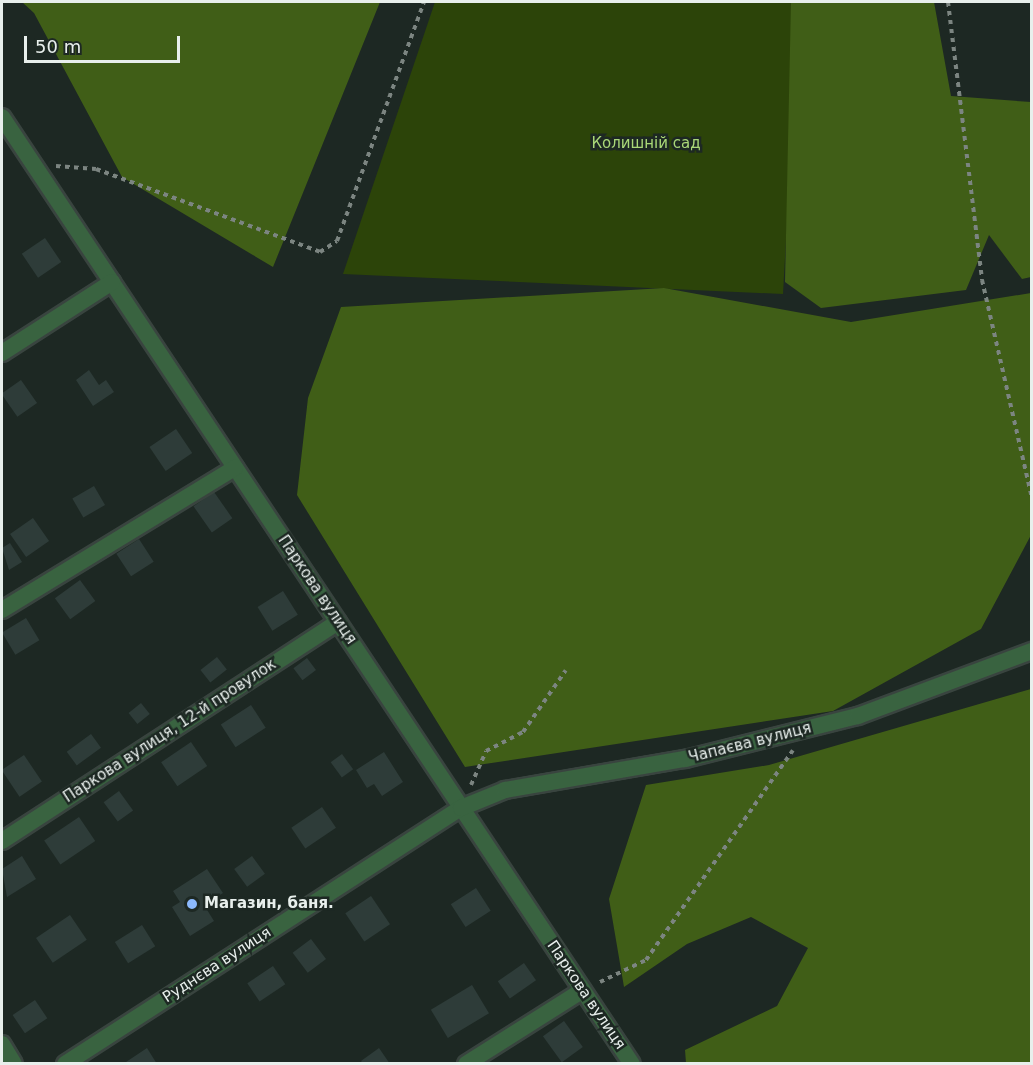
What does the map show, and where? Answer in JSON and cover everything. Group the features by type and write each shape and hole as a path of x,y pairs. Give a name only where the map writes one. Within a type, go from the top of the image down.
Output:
{"street":[{"name":"Паркова вулиця","path":"2,117 632,1064"},
{"path":"2,353 112,282"},
{"path":"2,610 235,468"},
{"name":"Паркова вулиця, 12-й провулок","path":"2,841 338,622"},
{"name":"Чапаєва вулиця","path":"461,807 505,790 685,759 858,716 1032,651"},
{"name":"Руднєва вулиця","path":"64,1064 461,807"},
{"path":"466,1064 583,990"},
{"path":"2,1044 14,1064"}],"path":[{"path":"33,164 96,169 320,252 337,241 424,2"},
{"path":"948,2 982,280 1032,499"},
{"path":"461,807 486,751 523,732 566,670"},
{"path":"583,990 646,960 808,728"}],"green space":[{"path":"22,2 380,2 273,267 122,177 34,13"},
{"name":"Колишній сад","path":"435,2 799,2 783,294 343,274"},
{"path":"791,2 934,2 951,96 1031,102 1031,277 1022,279 989,235 966,290 821,308 785,282"},
{"path":"664,288 851,322 1031,293 1031,535 981,629 833,711 465,767 297,495 308,398 341,307"},
{"path":"1031,689 1031,1063 686,1063 685,1050 777,1006 808,948 751,917 687,944 624,987 609,899 646,785 769,765"}],"building":[{"path":"45,238 61,262 38,278 22,254"},
{"path":"89,370 99,385 106,380 114,392 93,406 76,380"},
{"path":"21,380 37,403 17,417 2,393"},
{"path":"176,429 192,453 166,471 149,447"},
{"path":"94,486 105,505 83,518 72,498"},
{"path":"214,492 232,518 212,533 194,506"},
{"path":"33,518 49,541 26,557 10,534"},
{"path":"139,539 154,562 131,576 116,554"},
{"path":"10,543 22,562 9,570 2,548"},
{"path":"80,580 95,601 70,619 55,598"},
{"path":"283,591 298,615 272,631 258,607"},
{"path":"26,618 39,640 15,655 2,632"},
{"path":"217,657 227,670 210,683 200,670"},
{"path":"307,658 316,670 302,680 293,668"},
{"path":"141,703 150,714 137,724 129,713"},
{"path":"251,705 266,728 236,747 221,725"},
{"path":"91,734 101,748 77,765 67,752"},
{"path":"191,742 207,766 177,786 161,762"},
{"path":"384,752 403,782 382,796 374,784 367,788 356,770"},
{"path":"342,754 353,769 342,778 331,762"},
{"path":"24,755 42,782 20,797 2,770"},
{"path":"119,791 133,810 118,822 104,802"},
{"path":"322,807 336,828 305,848 291,828"},
{"path":"79,817 95,841 60,865 44,840"},
{"path":"22,856 36,879 7,897 2,869"},
{"path":"252,856 265,874 247,887 234,869"},
{"name":"Магазин, баня.","path":"207,869 223,893 204,905 214,921 190,936 172,907 180,902 173,891"},
{"path":"476,888 491,911 466,927 451,904"},
{"path":"371,896 390,924 364,942 345,913"},
{"path":"70,915 87,940 53,963 36,938"},
{"path":"142,925 155,946 128,963 115,942"},
{"path":"311,939 326,959 308,973 293,953"},
{"path":"524,963 536,980 510,999 498,981"},
{"path":"273,966 285,984 260,1002 247,983"},
{"path":"472,985 489,1013 448,1038 431,1010"},
{"path":"35,1000 47,1018 25,1033 13,1015"},
{"path":"564,1021 583,1047 562,1062 543,1036"},
{"path":"147,1048 157,1064 123,1064"},
{"path":"379,1048 390,1064 363,1064 361,1061"}],"place":[{"name":"Магазин, баня.","path":"192,904"}]}
